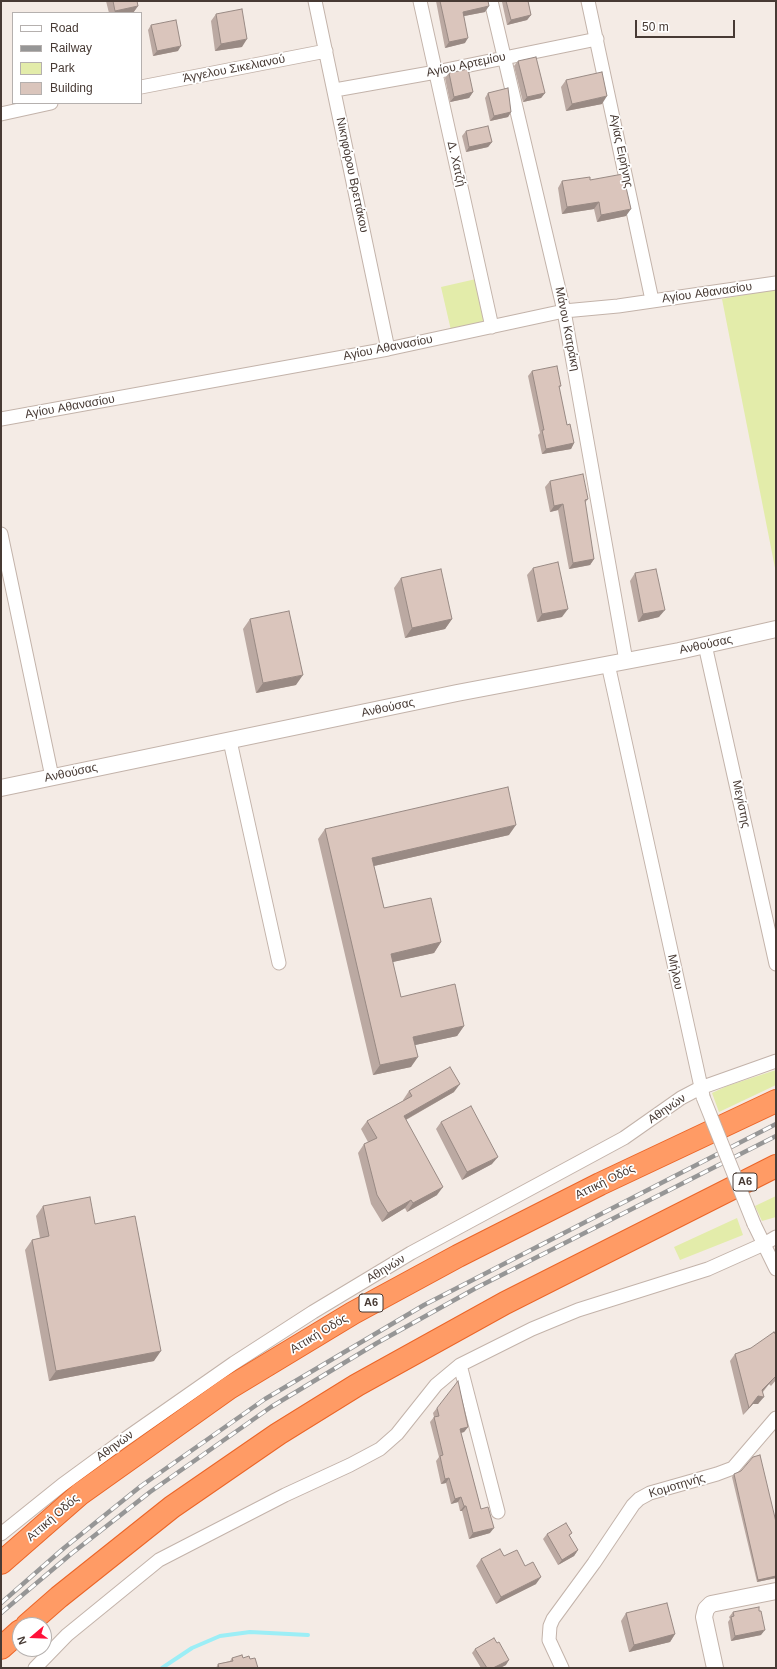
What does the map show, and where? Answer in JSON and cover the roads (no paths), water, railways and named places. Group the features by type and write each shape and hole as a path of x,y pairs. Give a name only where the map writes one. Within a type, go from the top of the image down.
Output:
{"highway":[{"name":"Αττική Οδός","path":"1,1563 80,1494 223,1393 352,1313 458,1256 592,1188 776,1101"},
{"name":"Α6","path":"36,1617 172,1507 278,1434 357,1385 504,1303 776,1166"},
{"path":"1,1648 12,1638"}],"street":[{"name":"Νικηφόρου Βρεττάκου","path":"315,1 335,90 388,349"},
{"name":"Δ. Χατζή","path":"420,1 492,327"},
{"name":"Μάνου Κατράκη","path":"492,1 564,311 626,661"},
{"name":"Αγίας Ειρήνης","path":"588,1 652,300"},
{"name":"Αγίου Αρτεμίου","path":"335,90 436,72 596,39"},
{"name":"Άγγελου Σικελιανού","path":"142,87 326,51"},
{"path":"1,114 46,104"},
{"name":"Αγίου Αθανασίου","path":"1,419 388,349 564,311 618,306 776,283"},
{"path":"1,534 52,777"},
{"name":"Ανθούσας","path":"1,788 457,693 626,661 776,629"},
{"name":"Μεγίστης","path":"705,645 776,964"},
{"name":"Μήλου","path":"608,664 702,1092 754,1224 776,1269"},
{"path":"230,741 279,963"},
{"name":"Αθηνών","path":"1,1534 62,1485 118,1444 234,1363 313,1312 411,1253 624,1138 681,1098 702,1092 776,1061"},
{"path":"35,1668 67,1635 159,1560 285,1495 350,1465 380,1449 397,1434 436,1385 460,1365 532,1329 578,1310 708,1269 764,1244 776,1237"},
{"path":"460,1365 498,1512"},
{"name":"Κομοτηνής","path":"562,1668 549,1640 550,1626 553,1619 639,1498 650,1493 733,1468 776,1418"},
{"path":"715,1668 704,1617 706,1609 711,1604 776,1591"}],"waterway":[{"path":"162,1668 192,1648 220,1636 250,1632 308,1635"}],"railway":[{"path":"1,1603 64,1548 141,1486 265,1399 424,1305 776,1124"},
{"path":"1,1613 71,1554 150,1492 271,1407 377,1343 476,1288 776,1136"}]}
